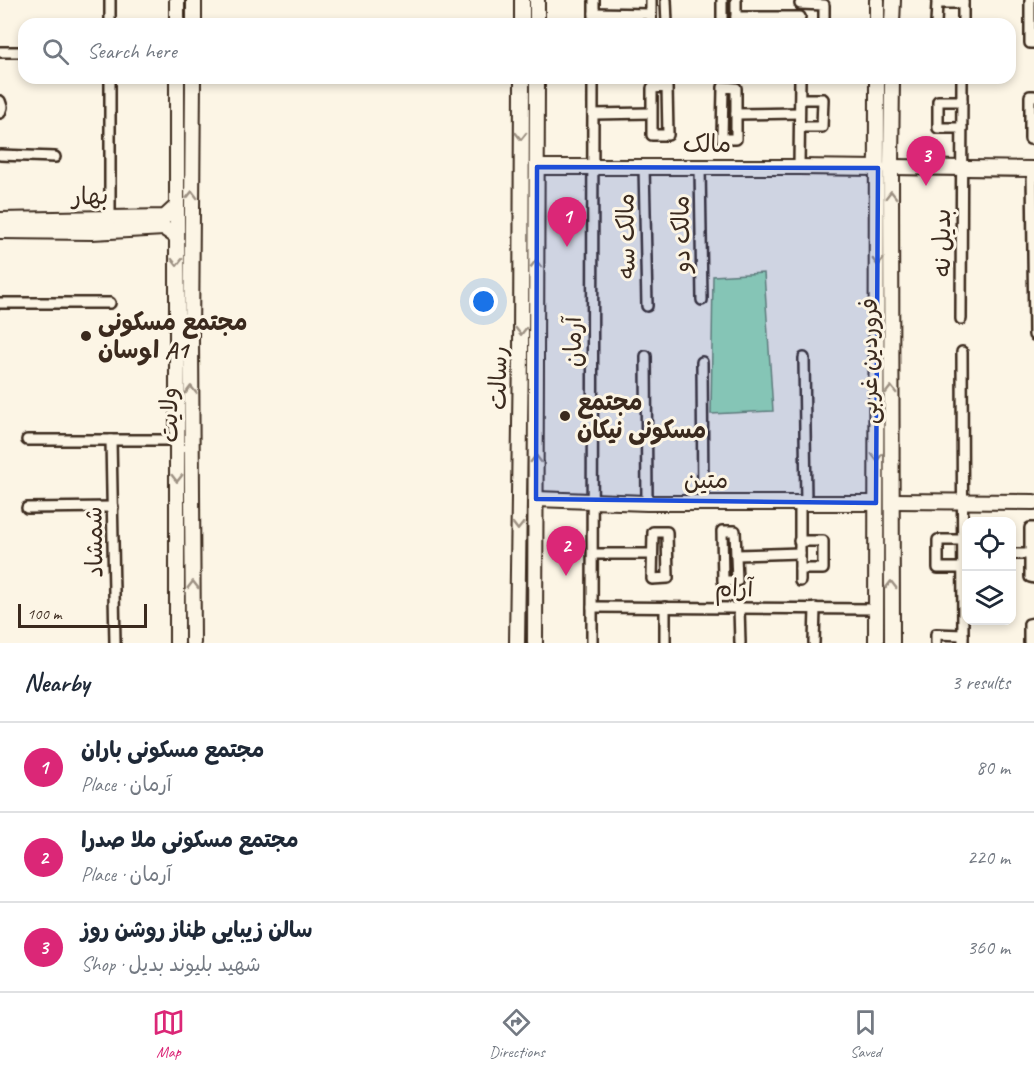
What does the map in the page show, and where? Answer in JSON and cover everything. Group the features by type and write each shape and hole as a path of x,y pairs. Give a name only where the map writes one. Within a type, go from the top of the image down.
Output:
{"street":[{"path":"110,0 110,18"},
{"path":"177,0 177,18"},
{"path":"194,0 194,18"},
{"path":"522,0 522,18"},
{"path":"537,0 537,18"},
{"path":"594,0 594,18"},
{"path":"651,0 651,18"},
{"path":"666,0 667,18"},
{"path":"722,0 722,18"},
{"path":"736,0 736,18"},
{"path":"876,0 877,18"},
{"path":"892,0 892,18"},
{"path":"1030,0 1030,43 1034,43"},
{"path":"936,18 937,3 963,1 963,18"},
{"path":"800,18 800,2 824,5 824,18"},
{"path":"594,13 642,18"},
{"path":"0,52 18,52"},
{"path":"110,84 110,224"},
{"name":"ولایت","path":"177,84 177,643"},
{"name":"ولایت","path":"193,84 191,352 193,643"},
{"name":"رسالت","path":"517,643 522,84"},
{"name":"رسالت","path":"535,643 537,84"},
{"name":"آرمان","path":"592,643 593,84"},
{"path":"799,167 800,84"},
{"name":"فروردین غربی","path":"877,84 884,168 892,501 892,643"},
{"name":"فروردین غربی","path":"876,643 876,503 884,168 891,84"},
{"name":"بدیل نه","path":"961,319 962,84"},
{"path":"667,87 668,135 652,135 651,113 652,88 667,87"},
{"path":"723,87 736,88 736,114 736,139 722,139 723,87"},
{"path":"1034,96 1030,96 1030,139 1034,139"},
{"path":"800,99 823,99 822,127 800,127"},
{"path":"0,101 2,107 0,113"},
{"path":"962,101 938,101 938,128 962,128"},
{"path":"593,114 651,113"},
{"path":"736,114 800,113"},
{"path":"0,154 55,157"},
{"name":"مالک سه","path":"644,166 646,306"},
{"name":"مالک دو","path":"700,166 702,300"},
{"name":"مالک","path":"537,167 1033,169"},
{"path":"1033,169 1034,335"},
{"name":"بهار","path":"0,231 110,224 165,217 177,206"},
{"name":"بهار","path":"0,220 164,228 177,237"},
{"path":"0,303 110,303"},
{"path":"962,352 962,517"},
{"path":"646,356 647,503"},
{"path":"800,581 804,358"},
{"path":"702,362 703,503"},
{"path":"27,440 177,441"},
{"name":"شمشاد","path":"111,440 115,643"},
{"name":"متین","path":"536,499 647,503 876,503"},
{"path":"892,501 1034,502"},
{"path":"27,508 113,507"},
{"path":"1034,528 1030,528 1030,577 1034,578"},
{"path":"653,531 667,532 668,578 652,579 652,554 653,531"},
{"path":"722,531 735,531 737,555 737,581 723,581 722,531"},
{"path":"962,540 938,540 938,568 962,568"},
{"path":"800,541 823,541 823,569 800,569"},
{"path":"737,555 800,553"},
{"path":"593,554 652,554"},
{"path":"1016,554 1030,554"},
{"path":"936,643 936,634 963,639 962,571"},
{"name":"آرام","path":"592,607 876,609"},
{"path":"665,607 665,643"},
{"path":"739,608 740,643"},
{"path":"814,643 815,608"},
{"path":"1029,643 1029,624 1034,623"}],"highlighted area":[{"path":"537,167 878,168 876,503 536,499"}],"green space":[{"path":"764,273 773,411 711,414 713,276"}],"place":[{"name":"سالن زیبایی طناز روشن روز","path":"926,186"},
{"name":"مجتمع مسکونی باران","path":"567,247"},
{"name":"مجتمع مسکونی اوسان A1","path":"86,336"},
{"name":"مجتمع مسکونی نیکان","path":"565,416"},
{"name":"مجتمع مسکونی ملا صدرا","path":"566,576"}]}
